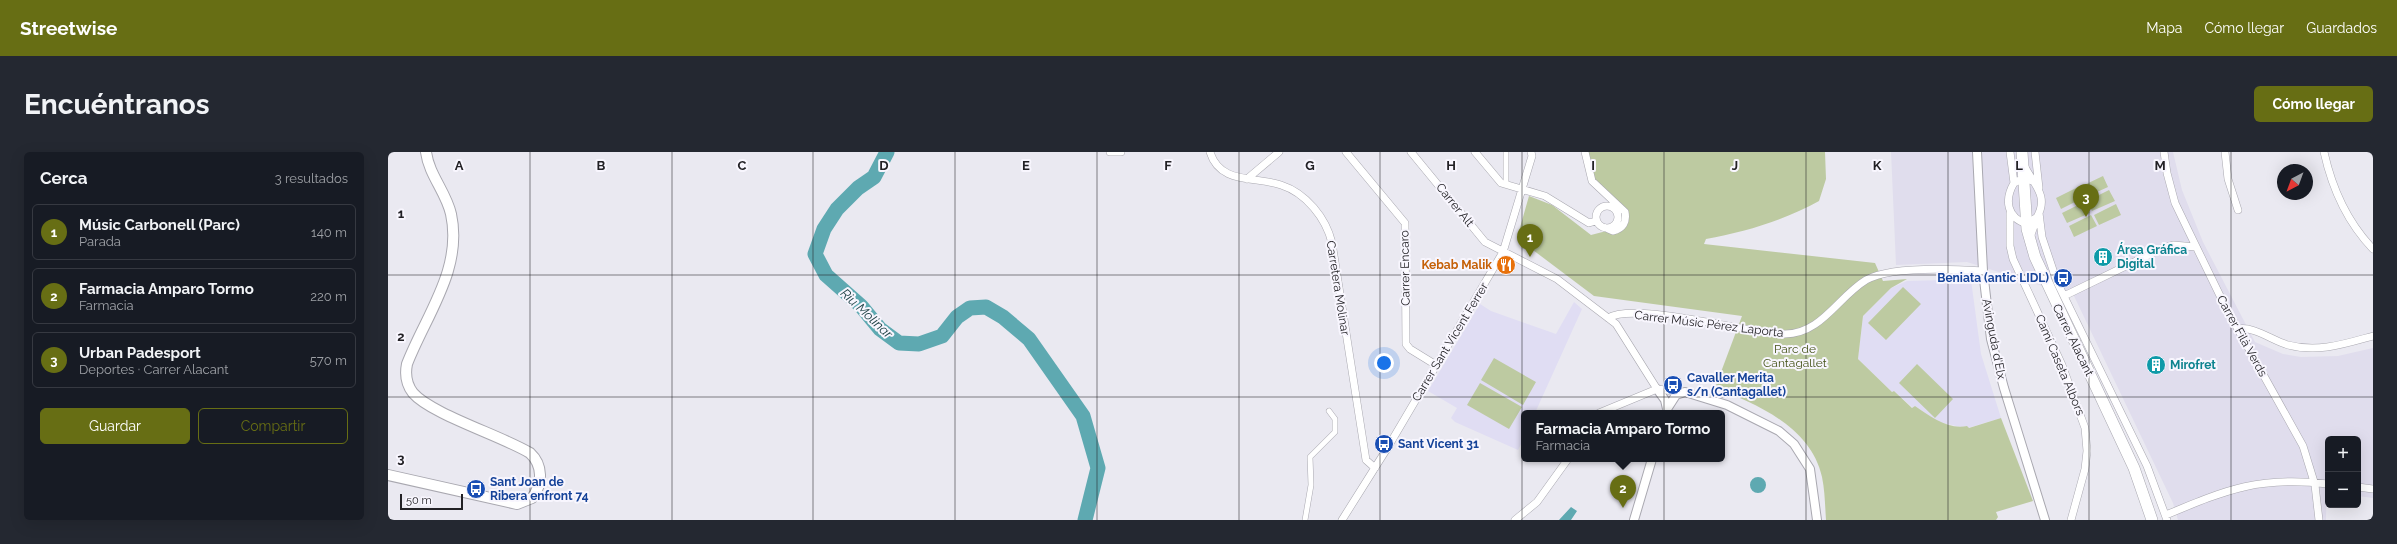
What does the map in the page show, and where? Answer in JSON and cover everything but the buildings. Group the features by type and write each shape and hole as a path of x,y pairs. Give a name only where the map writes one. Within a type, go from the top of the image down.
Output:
{"main road":[{"path":"388,475 517,504 532,498 540,483 539,463 530,453 433,407 417,397 408,384 406,377 407,364 442,290 453,252 451,212 428,162 426,152"},
{"name":"Carrer Alacant","path":"2023,158 2022,222 2040,271 2134,468 2152,520"}],"street":[{"path":"1110,152 1121,152"},
{"name":"Carretera Molinar","path":"1210,152 1214,161 1222,170 1233,176 1275,183 1291,189 1314,208 1327,229 1332,243 1366,460 1374,468"},
{"path":"1247,179 1279,152"},
{"name":"Carrer Encaro","path":"1346,152 1405,223 1406,344 1410,349 1436,365"},
{"name":"Carrer Alt","path":"1411,152 1485,242 1557,279 1608,318 1620,330 1657,389"},
{"path":"1475,152 1501,183 1545,196 1589,223 1596,221"},
{"path":"1506,152 1506,184"},
{"name":"Carrer Sant Vicent Ferrer","path":"1342,520 1503,252 1523,189 1532,156 1531,152"},
{"path":"1585,152 1592,181 1625,212 1626,220 1621,228 1614,231 1606,228 1596,221"},
{"name":"Avinguda d'Elx","path":"1977,152 1983,271 1988,317 1999,372 2045,520"},
{"name":"Carrer Alacant","path":"2010,152 2023,181"},
{"path":"2029,240 2042,203 2035,152"},
{"name":"Carrer Filà Verds","path":"2164,152 2167,173 2175,203 2238,329 2303,446 2314,482 2319,520"},
{"path":"2225,152 2228,179 2238,210"},
{"path":"2324,152 2339,199 2353,223 2373,249"},
{"path":"2023,181 2039,189"},
{"name":"Camí Caseta Albors","path":"2023,181 2009,195 2010,246 2013,259 2062,365 2085,428 2087,451 2072,520"},
{"path":"1596,221 1596,216 1599,209 1607,206 1614,208 1618,215 1617,222 1613,227 1606,228"},
{"path":"2010,213 2022,222 2038,215"},
{"name":"Carrer Alacant","path":"2038,215 2039,225 2050,262 2064,296 2147,466 2167,518"},
{"path":"2064,296 2163,248 2173,245 2196,247"},
{"name":"Carrer Músic Pérez Laporta","path":"1608,318 1620,313 1682,318 1771,333 1798,333 1811,327 1827,315 1860,285 1884,273 1949,269 1983,271"},
{"path":"2238,329 2247,329 2289,346 2313,349 2340,345 2373,336"},
{"path":"1657,389 1665,400 1666,410"},
{"path":"1606,410 1657,389 1682,392 1741,411 1779,431 1794,444 1810,469 1817,520"},
{"path":"1667,410 1674,397 1682,392"},
{"path":"1306,520 1310,485 1310,457 1335,432 1335,419 1329,411"},
{"path":"1515,520 1537,502 1566,462"},
{"path":"1634,520 1651,462"},
{"path":"2167,518 2219,492 2245,485 2287,481 2325,484"},
{"path":"2361,487 2373,489"}],"shaded area":[{"path":"1891,152 2173,152 2182,190 2203,242 2255,342 2283,354 2301,357 2338,356 2373,348 2373,498 2361,496 2361,436 2325,436 2326,520 2178,520 2173,503 2074,296 1967,262 1896,265"},
{"path":"1946,277 1967,277 1971,280 1981,354 2001,418 1968,428 1967,426 1961,427 1938,422 1915,406 1913,408 1894,391 1892,392 1858,359 1863,316 1891,288 1907,281 1945,280"},
{"path":"1574,302 1582,309 1536,410 1521,410 1521,444 1518,450 1455,422 1451,418 1457,408 1428,391 1480,304 1491,311 1556,334"}],"green space":[{"name":"Parc de Cantagallet","path":"1588,152 1825,152 1826,179 1819,201 1779,220 1735,233 1706,239 1704,244 1875,263 1883,281 1907,279 1891,288 1863,316 1858,359 1892,392 1894,391 1912,408 1915,406 1933,418 1946,424 1960,427 1967,426 1969,428 2001,418 2033,501 1996,512 1998,517 1996,520 1826,520 1822,477 1816,459 1807,444 1794,431 1764,410 1715,388 1742,316 1594,296 1517,238 1529,196 1552,205 1591,235 1618,228 1622,222 1621,212 1597,189"},
{"path":"2103,176 2108,187 2086,197 2080,187"},
{"path":"2078,187 2083,198 2061,209 2056,198"},
{"path":"2109,190 2115,201 2092,211 2087,201"},
{"path":"2084,202 2090,213 2067,223 2062,213"},
{"path":"2116,204 2121,215 2099,225 2094,215"},
{"path":"2091,215 2097,226 2074,237 2069,226"},
{"path":"1903,287 1921,304 1886,340 1868,323"},
{"path":"1494,358 1536,382 1523,405 1481,380"},
{"path":"1917,364 1953,399 1935,418 1899,383"},
{"path":"1480,383 1522,407 1509,429 1467,405"}],"water":[{"path":"1758,477 1764,479 1766,485 1764,491 1758,493 1752,491 1750,485 1752,479"},
{"path":"1571,507 1577,511 1571,520 1559,520"}],"waterway":[{"name":"Riu Molinar","path":"887,152 874,177 858,188 837,209 824,229 815,254 826,275 861,306 880,329 899,343 919,344 942,336 957,317 970,308 986,307 1003,317 1029,339 1083,416 1098,468 1085,520"}],"place":[{"name":"Urban Padesport","path":"2086,217"},
{"name":"Músic Carbonell (Parc)","path":"1530,257"},
{"name":"Área Gráfica Digital","path":"2103,257"},
{"name":"Kebab Malik","path":"1506,265"},
{"name":"Beniata (antic LIDL)","path":"2063,278"},
{"name":"Mirofret","path":"2156,365"},
{"name":"Cavaller Merita s/n (Cantagallet)","path":"1673,385"},
{"name":"Sant Vicent 31","path":"1384,444"},
{"name":"Sant Joan de Ribera enfront 74","path":"476,489"},
{"name":"Farmacia Amparo Tormo","path":"1623,508"}]}
